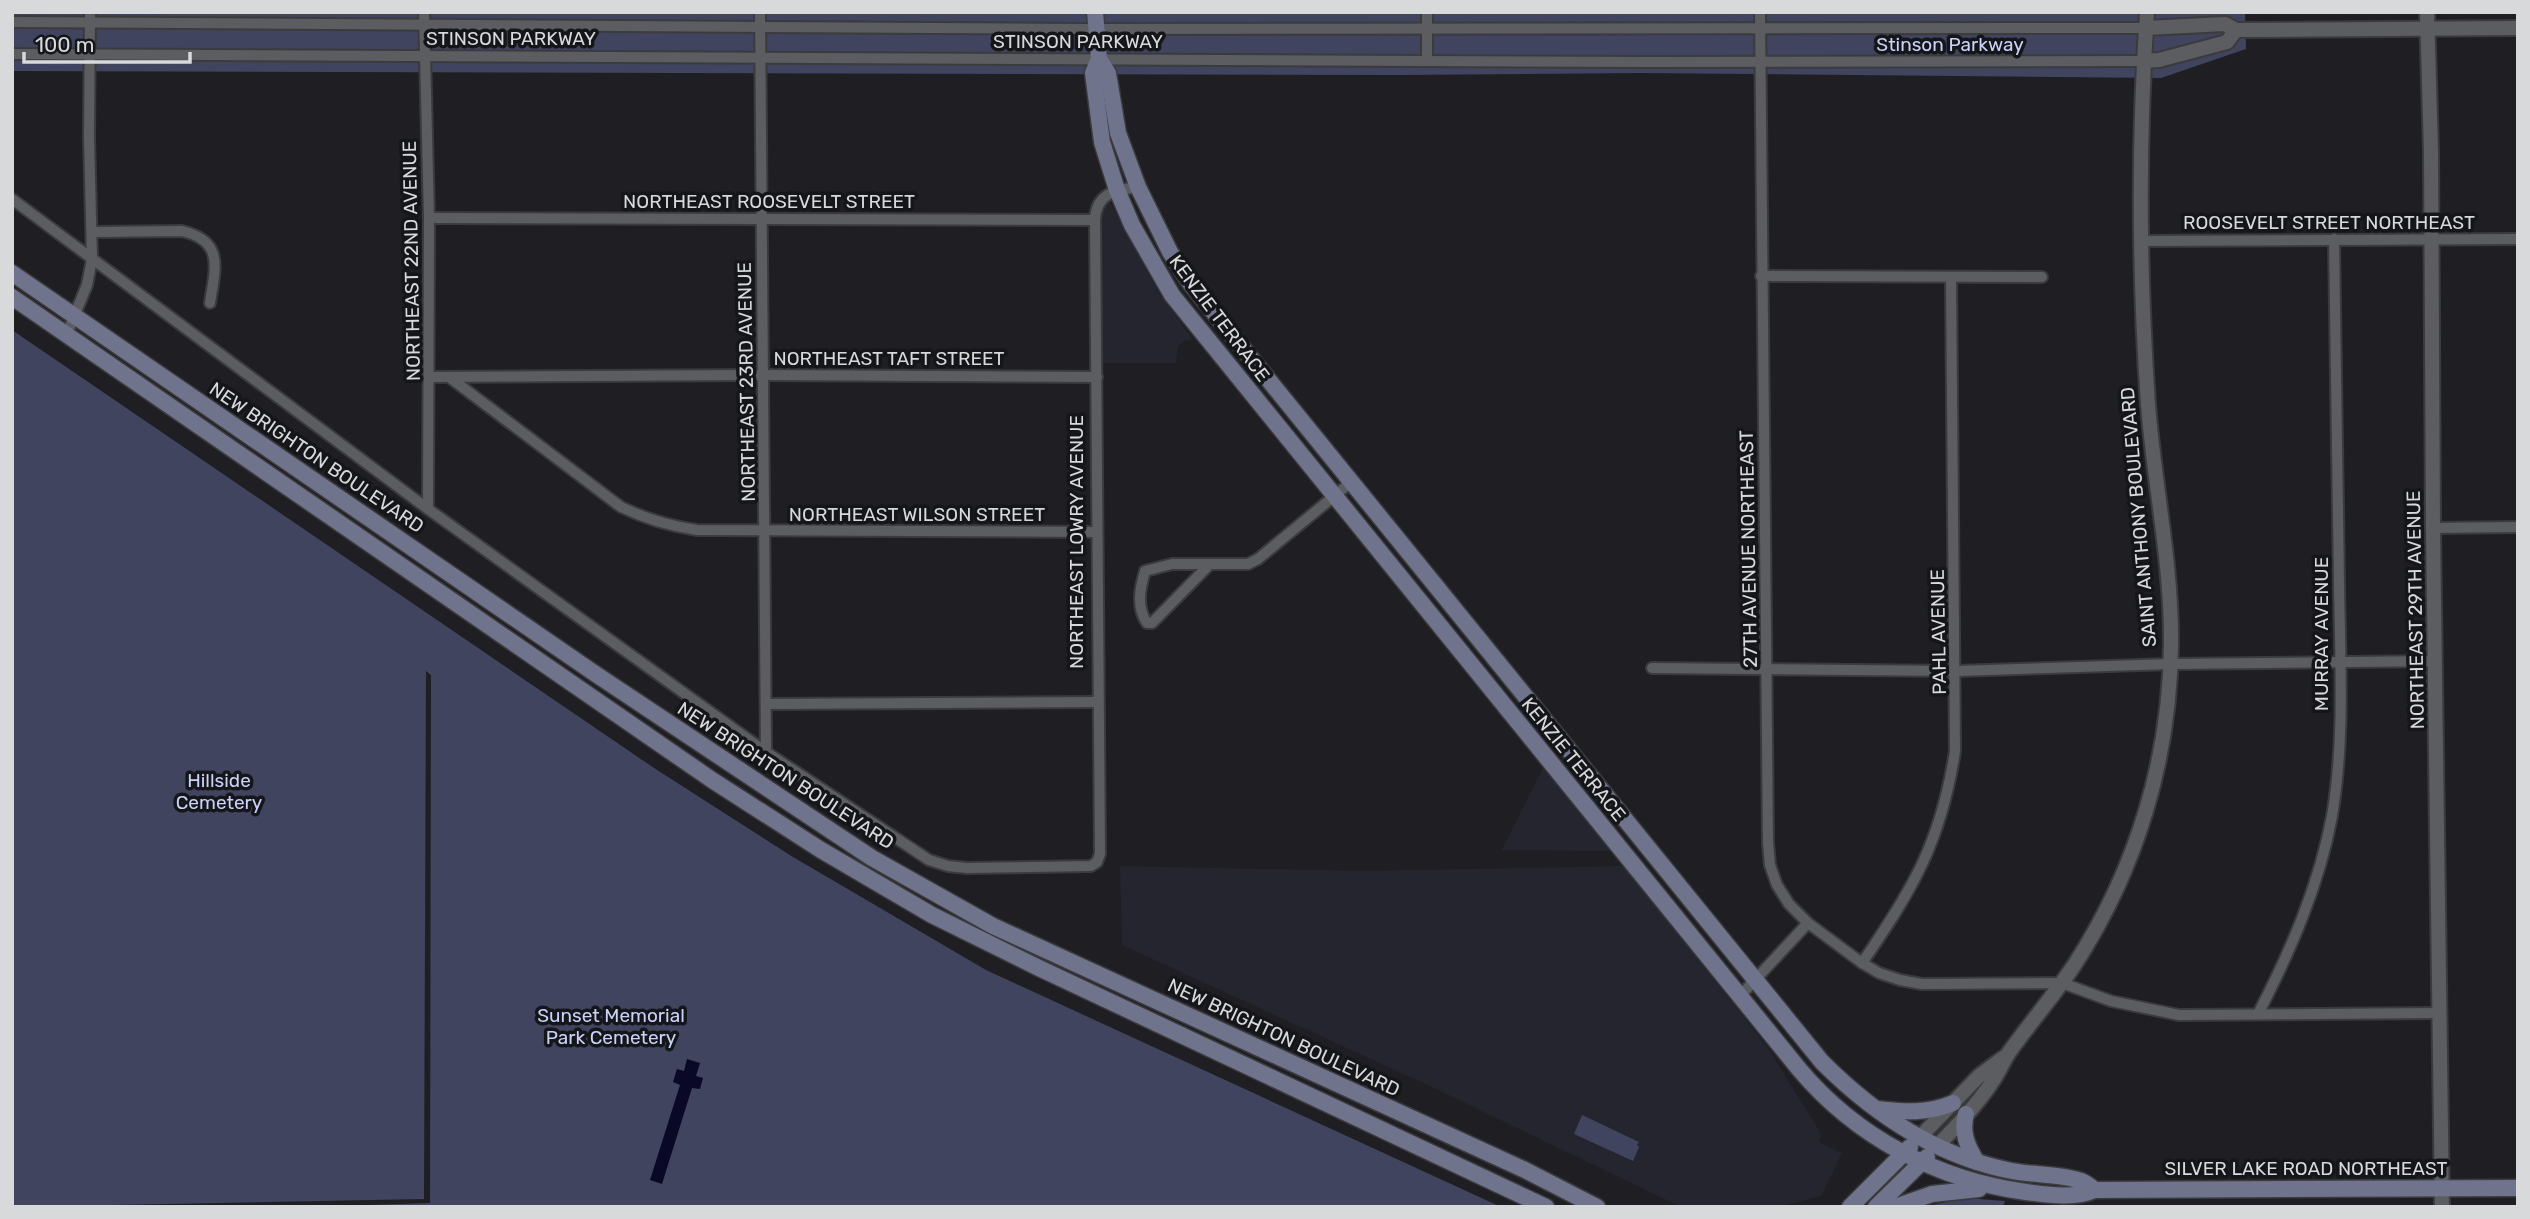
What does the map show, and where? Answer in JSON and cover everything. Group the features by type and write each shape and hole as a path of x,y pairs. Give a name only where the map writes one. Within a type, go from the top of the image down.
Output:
{"main road":[{"path":"1096,21 1099,59"},
{"name":"KENZIE TERRACE","path":"1099,59 1108,73 1118,133 1138,187 1170,252 1190,283 1822,1062 1873,1109 1928,1142"},
{"name":"KENZIE TERRACE","path":"1099,59 1093,73 1102,142 1117,190 1132,225 1172,295 1333,497 1805,1076 1860,1126 1912,1158"},
{"name":"NEW BRIGHTON BOULEVARD","path":"12,273 742,773 872,858 993,926 1525,1170 1597,1207"},
{"path":"12,297 712,780 821,850 932,915 1039,968 1546,1207"},
{"path":"1873,1109 1914,1113 1959,1108 1964,1133 1976,1161"},
{"name":"SAINT ANTHONY BOULEVARD","path":"1850,1206 1912,1158 1928,1142"},
{"name":"SILVER LAKE ROAD NORTHEAST","path":"1928,1142 1976,1161 2011,1171 2081,1181 2095,1190"},
{"name":"SAINT ANTHONY BOULEVARD","path":"1875,1207 1912,1158"},
{"name":"SILVER LAKE ROAD NORTHEAST","path":"1912,1158 1964,1180 2040,1194 2082,1196 2095,1190 2518,1188"},
{"path":"1895,1207 1932,1194 1999,1188"}],"street":[{"name":"NORTHEAST 22ND AVENUE","path":"424,12 429,218 428,509"},
{"name":"NORTHEAST 23RD AVENUE","path":"760,12 766,752"},
{"path":"1427,12 1427,59"},
{"name":"27TH AVENUE NORTHEAST","path":"1760,12 1770,864 1777,885 1789,904 1808,923 1879,973 1922,984 2062,983"},
{"name":"SAINT ANTHONY BOULEVARD","path":"1928,1142 1959,1108 1993,1082 2007,1055 2062,983 2092,936 2132,855 2160,758 2171,664 2169,595 2148,406 2140,241 2143,61 2147,12"},
{"name":"NORTHEAST 29TH AVENUE","path":"2427,12 2432,238 2432,528 2442,1207"},
{"name":"STINSON PARKWAY","path":"12,22 90,17 424,26 760,27 1096,21 1427,28 2146,28"},
{"path":"66,336 87,285 92,259 90,17"},
{"path":"2146,28 2225,24 2236,30 2518,28"},
{"path":"2143,61 2159,61 2227,42 2236,30"},
{"name":"STINSON PARKWAY","path":"12,54 1759,62 2143,61"},
{"path":"1096,220 1096,208 1102,199 1117,190 1138,187"},
{"name":"NEW BRIGHTON BOULEVARD","path":"12,199 428,509 766,752 929,860 948,866"},
{"name":"NORTHEAST ROOSEVELT STREET","path":"429,218 1096,220"},
{"name":"NORTHEAST LOWRY AVENUE","path":"948,866 967,869 1091,866 1097,862 1100,854 1096,220"},
{"path":"92,232 182,231 205,240 216,261 210,303"},
{"name":"MURRAY AVENUE","path":"2258,1014 2283,966 2319,866 2332,816 2339,754 2334,239"},
{"name":"ROOSEVELT STREET NORTHEAST","path":"2140,241 2518,239"},
{"path":"1761,276 2042,277"},
{"name":"PAHL AVENUE","path":"1862,963 1911,890 1927,858 1940,823 1955,751 1951,277"},
{"name":"NORTHEAST TAFT STREET","path":"430,377 1097,377"},
{"name":"NORTHEAST WILSON STREET","path":"449,377 621,507 645,519 670,526 697,530 1096,532"},
{"path":"1209,565 1152,623 1147,623 1141,611 1140,589 1144,571 1172,564 1248,564 1258,559 1350,483"},
{"path":"2432,528 2518,527"},
{"path":"1653,668 1956,671 2171,664 2435,661"},
{"path":"767,704 1097,702"},
{"path":"1740,996 1808,923"},
{"path":"2062,983 2110,1001 2179,1015 2439,1013"}],"shaded area":[{"path":"1109,201 1157,290 1193,340 1183,341 1178,347 1176,363 1102,363 1101,215 1103,205"},
{"path":"1543,768 1611,851 1502,850"},
{"path":"1120,866 1363,871 1624,866 1768,1048 1821,1134 1819,1142 1842,1153 1821,1196 1779,1207 1681,1207 1432,1087 1122,945"},
{"path":"687,1059 700,1063 696,1076 703,1078 700,1089 692,1088 662,1184 650,1180 680,1085 673,1082 677,1069 684,1071"}],"green space":[{"name":"Stinson Parkway","path":"12,12 2245,12 2246,49 2161,78 1641,73 1399,75 12,71"},
{"path":"12,330 654,768 793,857 986,970 1501,1207 307,1207 430,1203 431,675 426,671 424,1199 12,1207"},
{"path":"1582,1115 1639,1142 1633,1161 1574,1134"},
{"path":"1966,1198 2005,1201 2003,1207 1922,1207"}],"park label":[{"name":"Hillside Cemetery","path":"219,791"},
{"name":"Sunset Memorial Park Cemetery","path":"611,1026"}]}
